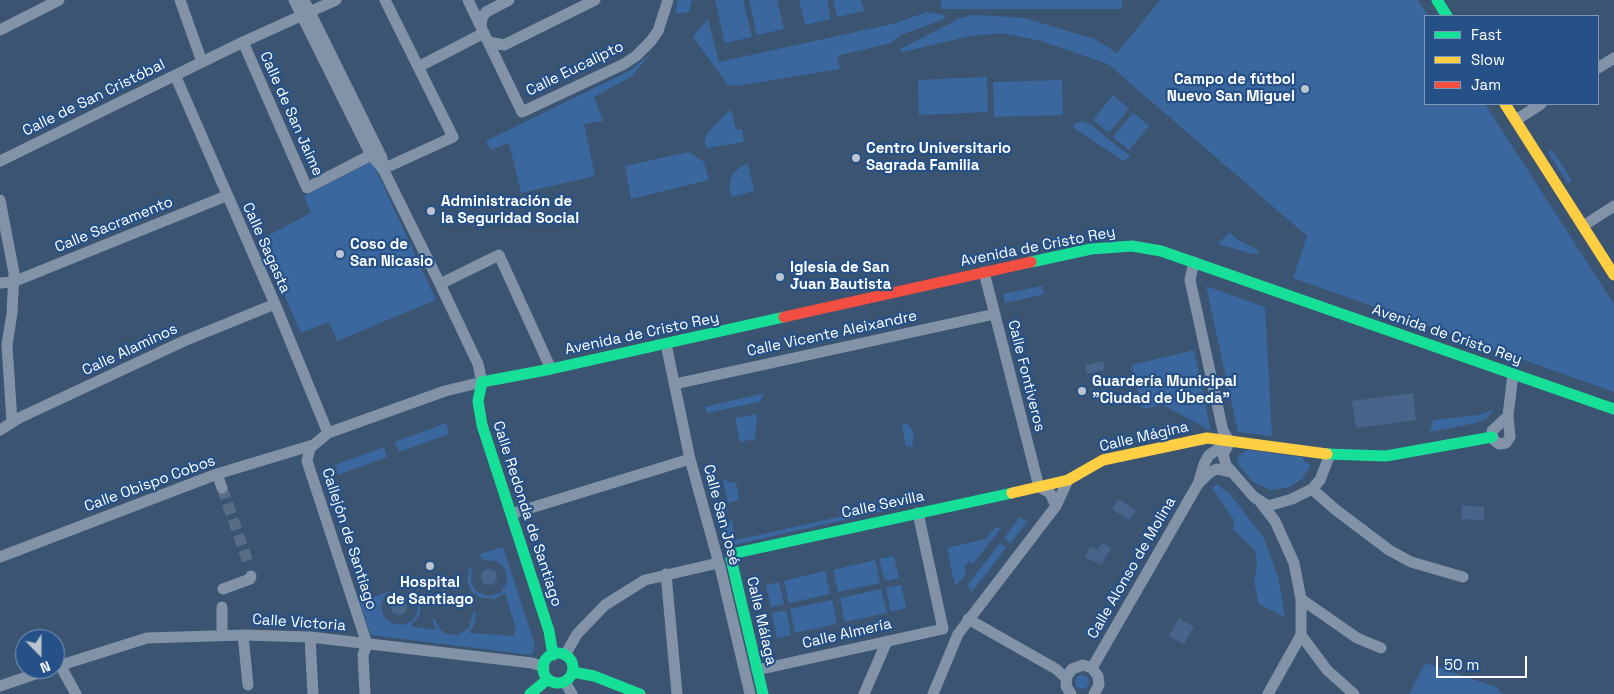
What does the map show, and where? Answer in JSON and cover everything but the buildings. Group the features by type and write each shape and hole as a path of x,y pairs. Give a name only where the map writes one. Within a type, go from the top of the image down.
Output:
{"street":[{"path":"0,30 59,0"},
{"path":"180,0 202,62"},
{"path":"294,0 306,14 382,158 383,169"},
{"path":"304,0 306,14 371,155 383,169 440,284 478,364 482,382"},
{"name":"Calle de San Cristóbal","path":"0,162 243,42 336,0"},
{"path":"383,169 453,136 386,0"},
{"path":"468,0 484,34 504,45 594,0"},
{"path":"484,34 482,18 486,12 509,0"},
{"name":"Calle Eucalipto","path":"484,34 522,112 624,64 636,56 652,41 658,31 668,0"},
{"path":"1437,0 1446,15"},
{"path":"418,67 484,34"},
{"name":"Calle de San Jaime","path":"243,42 307,188 371,155"},
{"path":"1599,67 1614,58"},
{"name":"Calle Sagasta","path":"175,75 226,196 275,304 328,434"},
{"path":"1506,105 1614,274"},
{"path":"1516,120 1539,105"},
{"name":"Calle Sacramento","path":"0,283 13,282 226,196"},
{"path":"0,200 14,273 12,313 6,345 12,422"},
{"path":"1583,226 1614,206"},
{"name":"Avenida de Cristo Rey","path":"482,382 666,344 1091,249 1118,246 1156,249 1614,410"},
{"path":"440,284 499,255 551,369"},
{"path":"1194,262 1190,280 1223,432 1230,442 1223,458 1230,472 1261,503 1275,521 1294,563 1301,600 1301,635 1268,694"},
{"name":"Calle Fontiveros","path":"984,272 1039,487"},
{"name":"Calle Alaminos","path":"0,430 12,422 184,342 275,304"},
{"name":"Calle Vicente Aleixandre","path":"675,384 995,314"},
{"name":"Calle San José","path":"666,344 690,459 718,562 750,694"},
{"name":"Calle Mágina","path":"1039,487 1068,480 1084,469 1103,460 1207,438 1330,454 1386,456 1499,431 1508,416 1513,374"},
{"name":"Calle Obispo Cobos","path":"0,557 217,474 313,445 328,434 448,390 482,382"},
{"name":"Calle Redonda de Santiago","path":"482,382 478,401 481,419 548,631 559,655"},
{"name":"Calle Alonso de Molina","path":"1092,668 1198,484 1209,455 1230,442"},
{"name":"Callejón de Santiago","path":"313,445 308,452 308,461 368,644"},
{"path":"1261,503 1268,506 1279,504 1312,489 1320,480 1330,454"},
{"path":"511,514 690,459"},
{"name":"Calle Alonso de Molina","path":"1198,484 1210,472 1217,469 1230,472"},
{"path":"217,474 222,488"},
{"path":"933,694 958,634 1056,506 1068,480"},
{"path":"1039,487 1050,493 1056,506"},
{"name":"Calle Sevilla","path":"734,555 742,551 1039,487"},
{"path":"1312,489 1336,510 1389,550 1411,562 1463,577"},
{"path":"1275,521 1279,504"},
{"path":"918,512 943,629 958,634"},
{"name":"Calle Málaga","path":"734,555 731,559 763,694"},
{"path":"559,655 571,660 572,672 565,682 556,683 548,679 544,667 547,659 559,655 605,604 645,580 718,562"},
{"path":"223,589 250,579 251,571"},
{"path":"666,574 677,694"},
{"path":"1301,600 1357,638 1381,648"},
{"path":"222,607 222,635"},
{"path":"968,620 1056,669 1066,678"},
{"name":"Calle Almería","path":"757,670 943,629"},
{"path":"243,634 248,685"},
{"name":"Calle Victoria","path":"65,664 147,638 243,634 310,637 532,663 544,667"},
{"path":"1301,635 1327,670 1354,694"},
{"path":"310,637 313,694"},
{"path":"864,694 887,641"},
{"path":"365,694 363,655 368,644"},
{"path":"1071,694 1066,686 1066,678 1071,670 1083,665 1092,668 1099,680 1094,694"},
{"path":"572,672 594,676 640,694"},
{"name":"Calle Victoria","path":"0,686 20,679"},
{"path":"64,679 76,694"},
{"path":"530,694 548,679"},
{"path":"565,682 572,694"}],"shaded area":[{"path":"678,0 692,0 689,12 675,14"},
{"path":"715,0 743,0 752,37 725,43"},
{"path":"749,0 777,0 784,29 757,35"},
{"path":"799,0 827,0 831,19 805,25"},
{"path":"833,0 861,0 864,11 837,17"},
{"path":"941,0 1122,0 1122,9 941,9"},
{"path":"1160,0 1418,0 1427,15 1424,15 1424,105 1486,105 1614,304 1614,392 1293,278 1307,236 1108,64 1041,41 1002,33 971,36 902,52 900,49 961,18 974,15 1024,18 1095,39 1117,53"},
{"path":"927,12 945,15 944,19 901,35 891,43 837,56 840,69 737,86 728,85 693,37 708,19 719,62 896,23"},
{"path":"652,52 632,76 594,97 603,121 584,124 595,176 521,193 509,143 491,150 486,141 631,70"},
{"path":"987,77 988,112 919,115 918,80"},
{"path":"1062,80 1063,115 994,117 993,82"},
{"path":"1113,95 1129,109 1109,133 1093,120"},
{"path":"731,109 736,129 742,130 744,142 707,148 704,141 709,131"},
{"path":"1133,112 1149,126 1129,150 1113,137"},
{"path":"1083,121 1091,125 1131,157 1123,161 1074,128 1074,124"},
{"path":"1552,149 1572,181 1568,184 1548,152"},
{"path":"689,152 704,162 709,180 631,199 625,166"},
{"name":"Coso de San Nicasio","path":"372,161 436,300 337,341 329,322 301,333 260,240 311,213 304,196"},
{"path":"748,164 754,191 732,197 729,186 732,175 740,167"},
{"path":"1229,232 1238,240 1258,250 1258,253 1253,254 1218,244"},
{"path":"1042,286 1044,294 1005,303 1003,294"},
{"path":"1206,286 1265,307 1272,436 1238,432"},
{"path":"1194,350 1211,431 1163,405 1142,409 1132,365"},
{"path":"1103,361 1105,370 1087,374 1085,365"},
{"path":"765,393 759,402 707,413 706,411 705,407"},
{"path":"1413,393 1416,420 1356,428 1352,401"},
{"path":"1494,410 1487,418 1476,423 1430,432 1433,420 1479,415"},
{"path":"757,414 755,439 740,442 735,418"},
{"path":"446,423 449,434 399,452 395,442"},
{"path":"904,423 909,425 914,433 912,448 906,446 902,428"},
{"path":"384,447 387,457 338,475 335,465"},
{"path":"1247,450 1302,457 1305,462 1311,465 1302,479 1290,487 1271,490 1253,482 1239,465 1237,457"},
{"path":"726,479 728,483 736,482 739,500 728,503 723,480"},
{"path":"1217,484 1230,494 1264,538 1278,577 1285,617 1259,604 1254,582 1257,565 1255,550 1233,529 1234,520 1212,488"},
{"path":"1118,499 1136,510 1130,520 1112,510"},
{"path":"901,503 902,507 729,546 725,528 725,525 732,520 736,540"},
{"path":"1462,505 1484,507 1484,520 1461,519"},
{"path":"1020,517 1027,522 1010,544 1004,538"},
{"path":"1002,527 972,565 970,560 964,567 966,575 955,586 947,548 986,539 995,528"},
{"path":"1000,543 1006,548 971,593 968,586 970,582"},
{"path":"1102,543 1111,548 1101,565 1085,557 1090,547 1097,550"},
{"path":"503,547 535,645 532,655 371,635 360,603 392,590 384,596 381,607 384,617 393,624 402,625 412,621 417,613 418,602 421,601 420,614 411,626 436,630 432,619 435,619 438,627 444,633 457,635 469,628 473,613 476,612 475,623 469,633 513,636 516,629 505,593 495,599 481,598 471,591 467,579 469,568 472,569 471,583 477,592 488,596 500,593 507,583 505,568 497,561 482,560 480,554"},
{"path":"894,556 899,578 885,581 879,559"},
{"path":"875,560 880,583 838,592 833,570"},
{"path":"489,569 495,571 497,577 495,583 489,585 483,583 481,577 483,571"},
{"path":"825,571 830,594 789,603 784,581"},
{"path":"779,582 784,604 771,607 766,585"},
{"path":"901,585 906,608 891,612 886,588"},
{"path":"881,589 887,613 845,622 840,598"},
{"path":"399,599 405,601 407,607 405,613 399,615 393,613 391,607 393,601"},
{"path":"832,600 837,624 795,633 790,609"},
{"path":"786,610 791,635 777,638 772,613"},
{"path":"1179,618 1194,627 1184,644 1169,636"},
{"path":"1425,663 1496,687 1503,694 1409,694"},
{"path":"1079,675 1085,675 1089,682 1085,689 1079,689 1075,685 1075,679"}],"tunnel":[{"path":"222,488 249,565"}],"traffic: fast":[{"path":"1437,0 1446,15"},
{"path":"1031,262 1091,249 1132,246 1161,251 1614,409"},
{"path":"553,655 549,631 482,425 478,401 482,382 551,369 784,317"},
{"path":"1327,454 1386,456 1492,437"},
{"path":"763,694 731,559 736,553 1012,493"},
{"path":"558,653 564,654 572,662 573,668 572,674 564,682 558,683 552,682 544,674 543,668 544,662 552,654 558,653"},
{"path":"573,672 594,676 640,694"},
{"path":"530,694 548,679"}],"traffic: slow":[{"path":"1506,105 1614,275"},
{"path":"1012,493 1068,480 1103,460 1207,438 1327,454"}],"traffic: jam":[{"path":"784,317 1031,262"}],"place":[{"name":"Campo de fútbol Nuevo San Miguel","path":"1305,89"},
{"name":"Centro Universitario Sagrada Familia","path":"856,158"},
{"name":"Administración de la Seguridad Social","path":"431,211"},
{"name":"Coso de San Nicasio","path":"340,254"},
{"name":"Iglesia de San Juan Bautista","path":"780,277"},
{"name":"Guardería Municipal \"Ciudad de Úbeda\"","path":"1082,391"},
{"name":"Hospital de Santiago","path":"430,566"}]}
